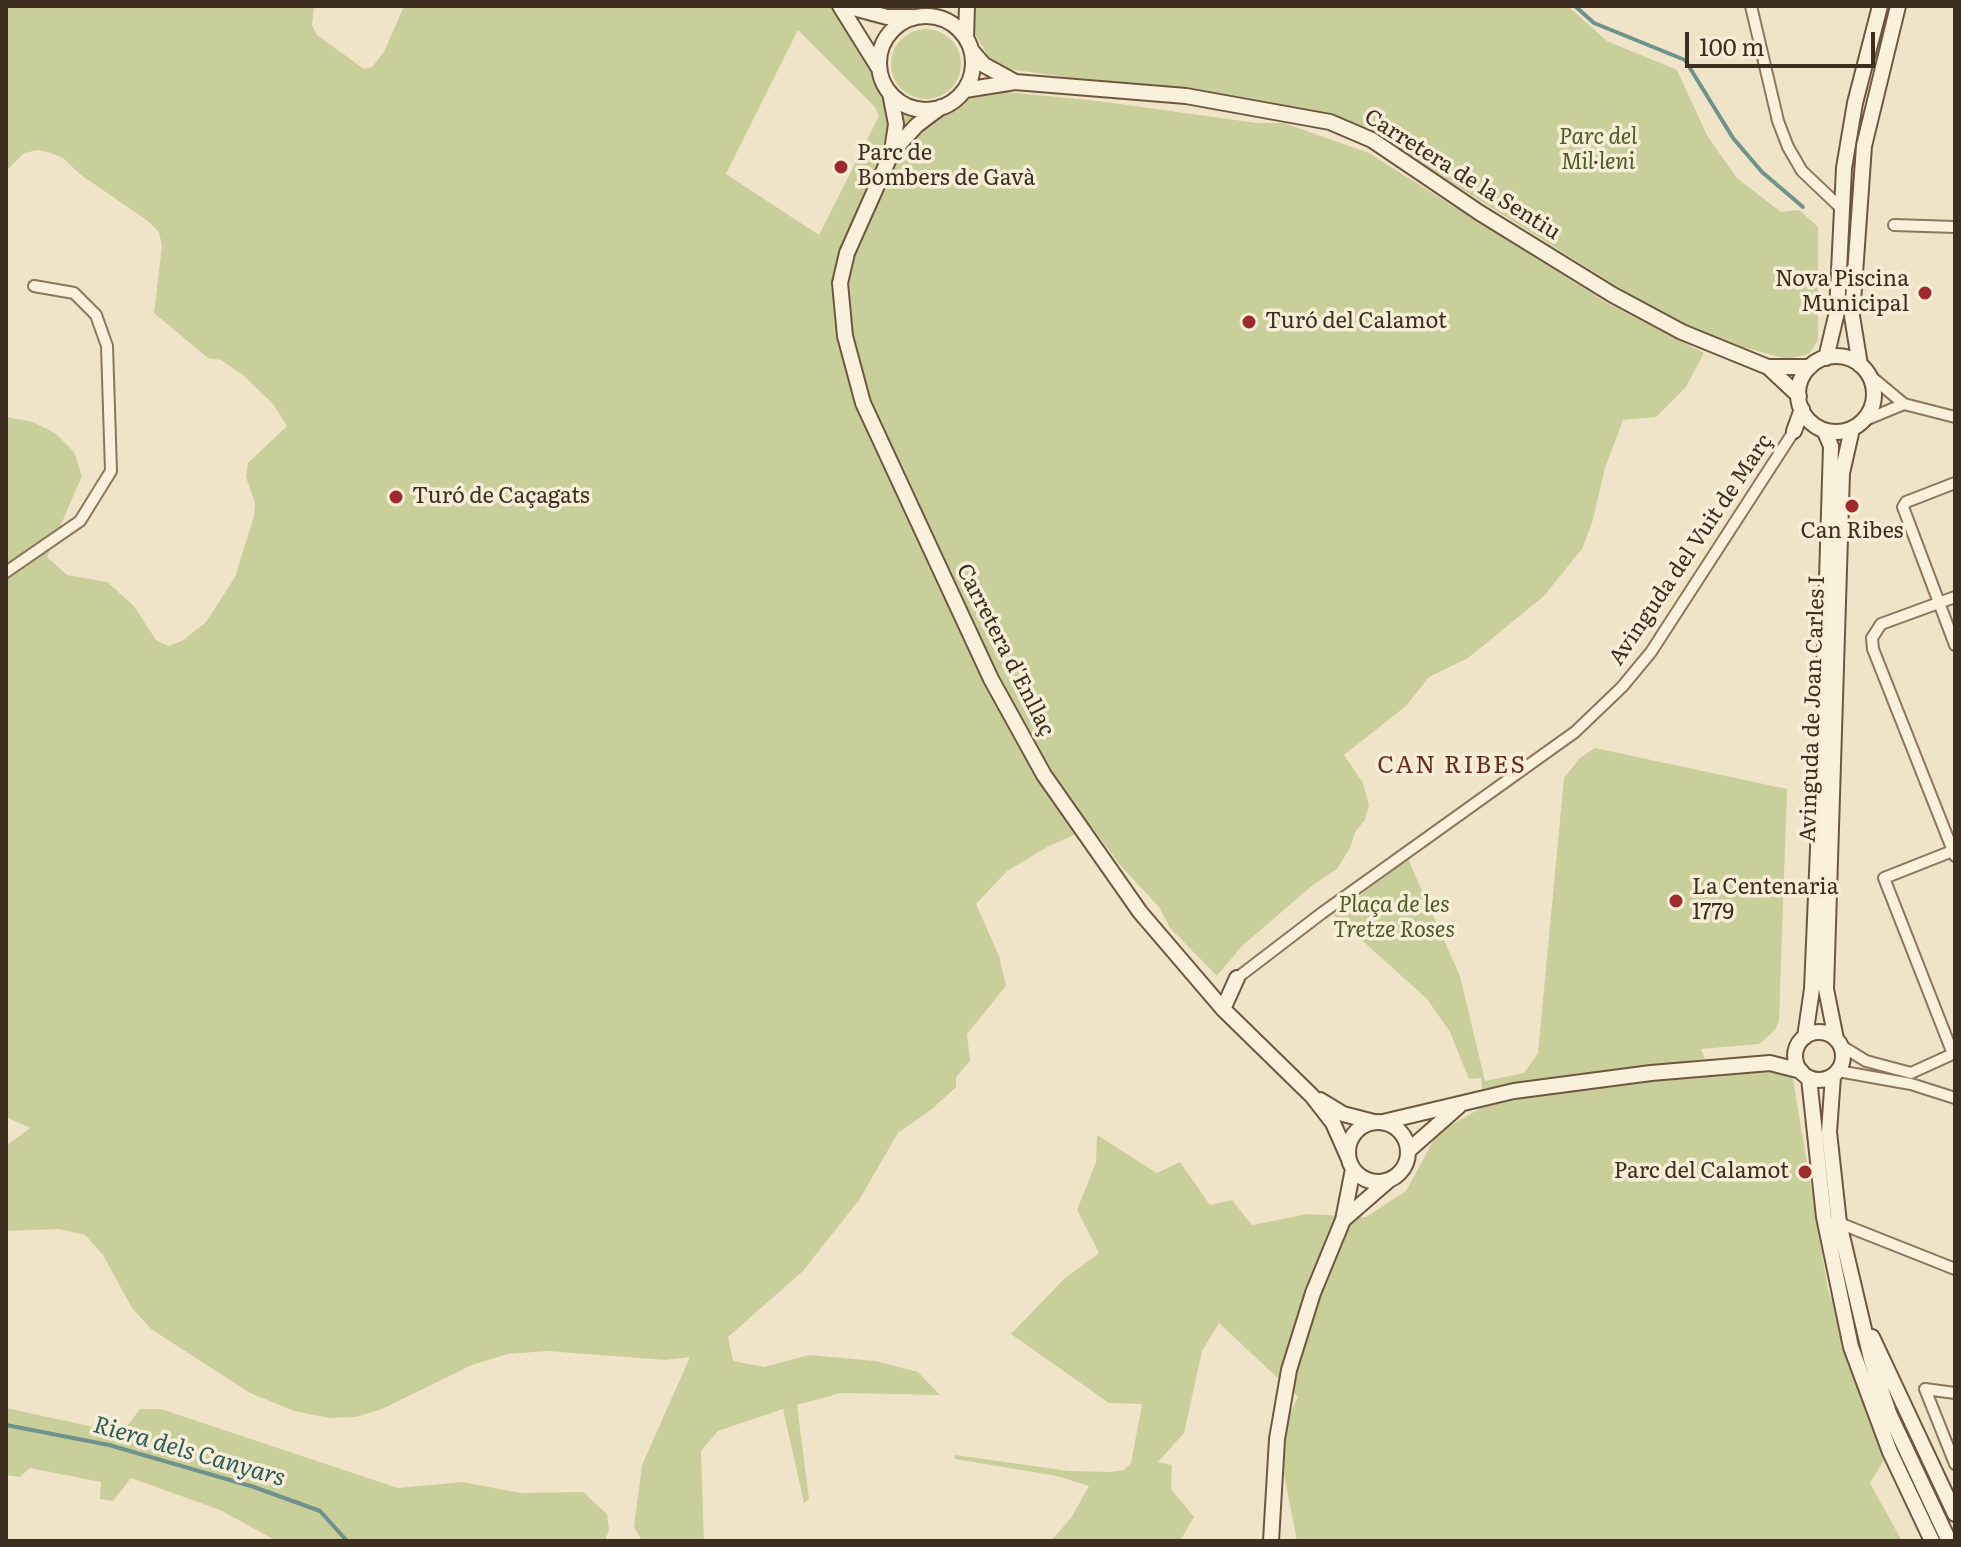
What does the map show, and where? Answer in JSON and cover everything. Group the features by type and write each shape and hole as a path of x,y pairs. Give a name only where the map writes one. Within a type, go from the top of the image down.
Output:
{"street":[{"path":"843,6 887,17 916,17"},
{"path":"843,6 869,46 890,93 914,108 941,107 965,90 973,64 967,6"},
{"path":"1751,6 1788,147 1802,171 1841,208"},
{"path":"1826,358 1837,312 1841,208 1855,103 1880,6"},
{"path":"1857,425 1874,396 1864,369 1852,316 1864,146 1898,6"},
{"path":"880,71 883,43 891,31 916,17 937,11 969,44"},
{"name":"Carretera de la Sentiu","path":"969,44 984,65 1015,82"},
{"name":"Carretera de la Sentiu","path":"965,90 1015,82 1186,96 1330,122 1372,140 1480,213 1613,295 1682,332 1768,367"},
{"name":"Carretera d'Enllaç","path":"890,93 896,124 892,152 848,250 840,283 845,336 863,403 991,679 1044,775 1123,889 1206,990 1312,1096 1333,1123 1351,1163"},
{"name":"Carretera d'Enllaç","path":"892,152 917,125 941,107"},
{"path":"1894,225 1955,227"},
{"path":"6,572 80,521 111,471 107,346 96,315 74,293 34,286"},
{"path":"1904,404 1838,432 1820,428 1794,431 1801,380 1810,367 1826,358 1842,357 1864,369 1904,404 1955,417"},
{"path":"1768,367 1810,367"},
{"path":"1768,367 1820,428"},
{"name":"Avinguda de Joan Carles I","path":"1838,1042 1826,989 1842,473 1857,425"},
{"name":"Avinguda de Joan Carles I","path":"1802,1040 1812,989 1831,446 1820,428"},
{"name":"Avinguda del Vuit de Març","path":"1237,978 1328,908 1575,732 1622,687 1651,652 1794,431"},
{"path":"1955,483 1904,504 1955,645"},
{"path":"1271,1541 1277,1439 1289,1370 1313,1293 1343,1220 1351,1139 1357,1130 1379,1122 1532,1088 1770,1063 1819,1080 1835,1073 1911,1078 1954,1054 1884,878 1954,852 1873,649 1872,638 1881,624 1955,597"},
{"path":"1206,990 1237,978"},
{"path":"1223,1009 1237,978"},
{"path":"1770,1063 1802,1040 1823,1032 1866,1061 1955,1098"},
{"path":"1802,1040 1795,1058 1805,1075 1821,1202 1848,1298 1891,1419 1949,1541"},
{"path":"1838,1042 1843,1057 1835,1073 1829,1132 1851,1347 1890,1452 1932,1541"},
{"name":"Carretera d'Enllaç","path":"1312,1096 1343,1114 1379,1122"},
{"path":"1343,1220 1404,1169 1409,1150 1460,1105"},
{"path":"1379,1122 1400,1131 1409,1150"},
{"path":"1351,1163 1368,1181 1388,1181"},
{"path":"1839,1223 1955,1269"},
{"path":"1848,1298 1955,1514"},
{"path":"1955,1393 1925,1389 1955,1464"}],"green space":[{"path":"6,6 314,6 312,25 317,35 364,69 372,67 384,52 404,6 836,6 862,55 924,124 967,98 996,91 1098,101 1257,123 1284,123 1369,153 1607,303 1704,353 1686,387 1656,417 1623,420 1605,468 1592,523 1582,549 1543,597 1468,658 1429,677 1406,706 1344,755 1363,783 1369,805 1365,820 1355,832 1350,848 1337,869 1313,885 1242,946 1217,976 1170,928 1159,907 1120,865 1092,827 1049,846 1007,871 976,904 999,956 1006,986 967,1034 970,1061 956,1077 956,1087 898,1133 859,1200 803,1271 728,1337 733,1361 764,1367 809,1355 875,1361 918,1372 940,1395 841,1393 797,1405 809,1499 804,1503 783,1409 718,1431 701,1451 704,1541 642,1541 634,1527 642,1465 690,1357 666,1360 547,1351 508,1354 472,1365 382,1409 356,1417 330,1418 294,1411 250,1393 151,1329 132,1308 103,1255 85,1235 59,1229 6,1231 6,1146 30,1128 6,1117 6,417 33,422 55,433 74,452 82,476 47,557 67,575 107,582 134,606 156,640 168,646 182,641 206,622 235,577 254,516 255,503 246,477 248,463 287,426 273,404 243,375 221,360 208,358 154,313 162,246 159,232 148,221 81,175 63,158 51,153 38,150 24,153 6,171","holes":["798,30 875,107 879,116 819,235 726,174"]},
{"name":"Parc del Mil·leni","path":"971,6 1568,6 1607,41 1677,70 1708,137 1737,178 1781,212 1799,210 1818,227 1818,340 1809,354 1787,359 1743,347 1666,317 1364,128 1318,112 1008,69 990,59 973,31"},
{"path":"933,29 955,44 961,64 959,78 951,89 940,97 919,99 901,89 893,78 891,57 901,39 912,31"},
{"name":"La Centenaria 1779","path":"1595,748 1787,789 1779,1021 1775,1030 1759,1044 1701,1049 1705,1059 1482,1089 1481,1078 1469,1079 1450,1032 1427,999 1334,915 1408,859 1460,976 1485,1081 1524,1073 1538,1053 1564,778 1580,758"},
{"path":"1763,1070 1782,1072 1793,1079 1828,1290 1887,1455 1870,1483 1902,1541 1297,1541 1277,1439 1298,1397 1219,1323 1202,1351 1184,1433 1158,1462 1172,1465 1171,1489 1194,1517 1180,1541 1051,1541 1071,1518 1089,1486 1057,1476 955,1459 955,1455 1069,1471 1111,1472 1124,1470 1131,1463 1142,1404 1109,1403 1011,1334 1064,1279 1099,1253 1077,1210 1096,1162 1097,1135 1157,1173 1180,1162 1210,1205 1232,1200 1252,1225 1307,1214 1366,1217 1406,1191 1438,1132 1483,1107 1579,1087"},
{"path":"6,1408 117,1432 124,1430 140,1409 161,1409 398,1488 462,1482 521,1493 583,1492 607,1514 609,1530 605,1541 277,1541 220,1510 131,1478 113,1501 100,1499 101,1482 30,1468 20,1477 6,1475"}],"waterway":[{"path":"1575,6 1594,23 1685,60 1733,138 1762,172 1803,207"},
{"name":"Riera dels Canyars","path":"6,1425 109,1445 254,1487 320,1511 347,1541"}],"place":[{"name":"Parc de Bombers de Gavà","path":"841,167"},
{"name":"Nova Piscina Municipal","path":"1925,293"},
{"name":"Turó del Calamot","path":"1249,322"},
{"name":"Turó de Caçagats","path":"396,497"},
{"name":"Can Ribes","path":"1852,506"},
{"name":"La Centenaria 1779","path":"1676,901"},
{"name":"Parc del Calamot","path":"1805,1172"}],"district":[{"name":"CAN RIBES","path":"1452,766"}],"park label":[{"name":"Plaça de les Tretze Roses","path":"1394,918"}]}
